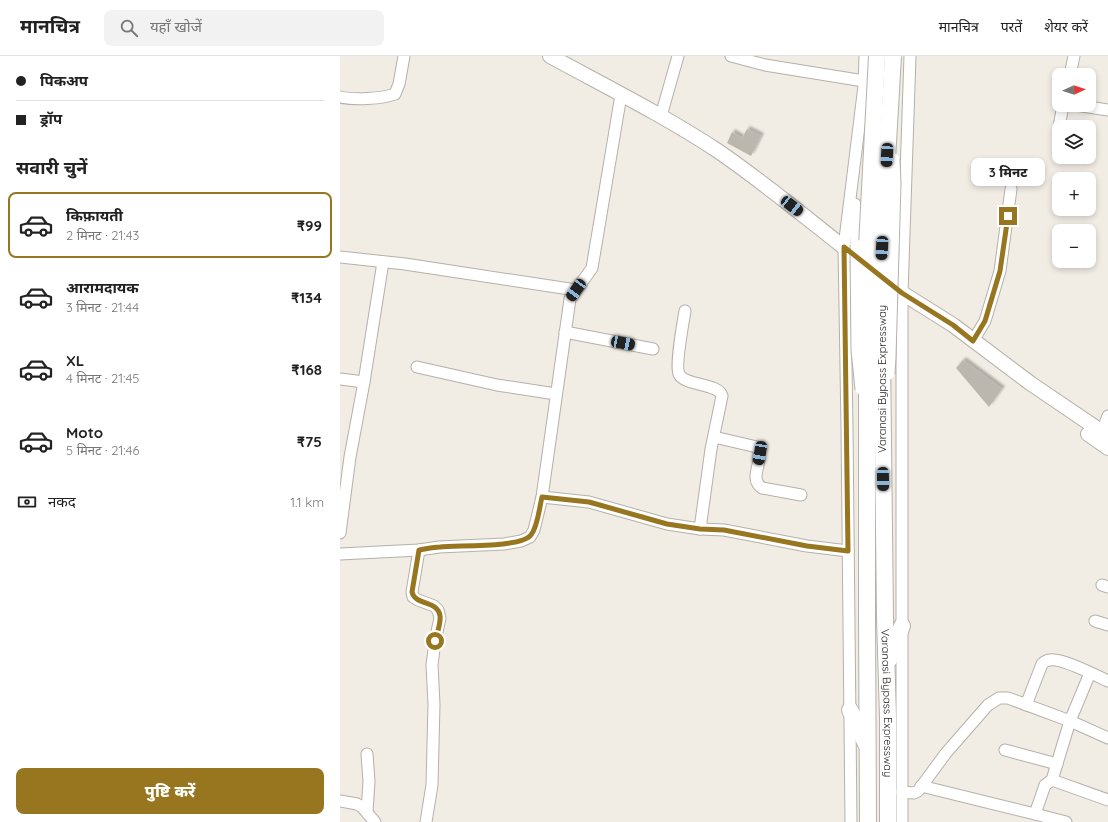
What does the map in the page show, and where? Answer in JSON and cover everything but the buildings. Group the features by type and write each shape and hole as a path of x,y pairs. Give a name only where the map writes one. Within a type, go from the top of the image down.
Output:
{"highway":[{"name":"Varanasi Bypass Expressway","path":"868,822 867,246 876,56"},
{"name":"Varanasi Bypass Expressway","path":"888,822 881,264 892,56"},
{"path":"886,668 902,626"},
{"path":"850,710 868,749"}],"main road":[{"path":"550,56 661,116 730,160 850,246 902,293 953,325 1030,382 1105,434"},
{"path":"934,314 948,333 1108,448"}],"street":[{"path":"340,97 364,98 389,96 395,94 399,84 404,56"},
{"path":"661,116 678,56"},
{"path":"731,56 765,65 864,81"},
{"path":"851,822 848,551 850,246 865,56"},
{"path":"902,822 902,293 910,56"},
{"path":"1071,68 1074,56"},
{"path":"340,554 504,544 521,541 530,537 534,530 542,497 570,299 592,268 621,95"},
{"path":"1096,108 1108,110"},
{"path":"973,341 985,321 1000,271 1011,189"},
{"path":"850,246 856,350 867,451"},
{"path":"340,258 430,268 576,290"},
{"path":"340,533 350,457 364,382 383,262"},
{"path":"685,312 678,364 679,374 681,377 716,389 721,393 700,529"},
{"path":"565,332 653,349"},
{"path":"417,367 497,385 556,394"},
{"path":"340,379 364,382"},
{"path":"1105,434 1108,416"},
{"path":"714,437 754,445 757,447 760,453 756,480 758,485 762,488 801,495"},
{"path":"542,497 589,502 667,524 700,529 724,530 807,546 848,551"},
{"path":"419,550 412,592 413,597 434,606 438,610 440,618 432,665 434,704 432,785 426,822"},
{"path":"1095,621 1108,625"},
{"path":"1026,705 1042,664 1046,660 1051,659 1061,661 1108,681"},
{"path":"1036,814 1045,785 1052,780 1070,721 1090,673"},
{"path":"902,792 914,793 918,791 946,753 993,701 999,698 1008,698 1070,721 1108,738"},
{"path":"1005,750 1057,764"},
{"path":"367,754 367,812"},
{"path":"1052,780 1108,800"},
{"path":"922,786 1066,822"},
{"path":"340,801 357,804 376,822"}],"route":[{"path":"435,641 440,614 434,606 413,597 412,592 419,550 439,547 504,544 521,541 530,537 534,530 542,497 589,502 667,524 700,529 724,530 807,546 848,551 844,247 902,293 953,325 973,341 985,321 1000,271 1008,216"}]}
